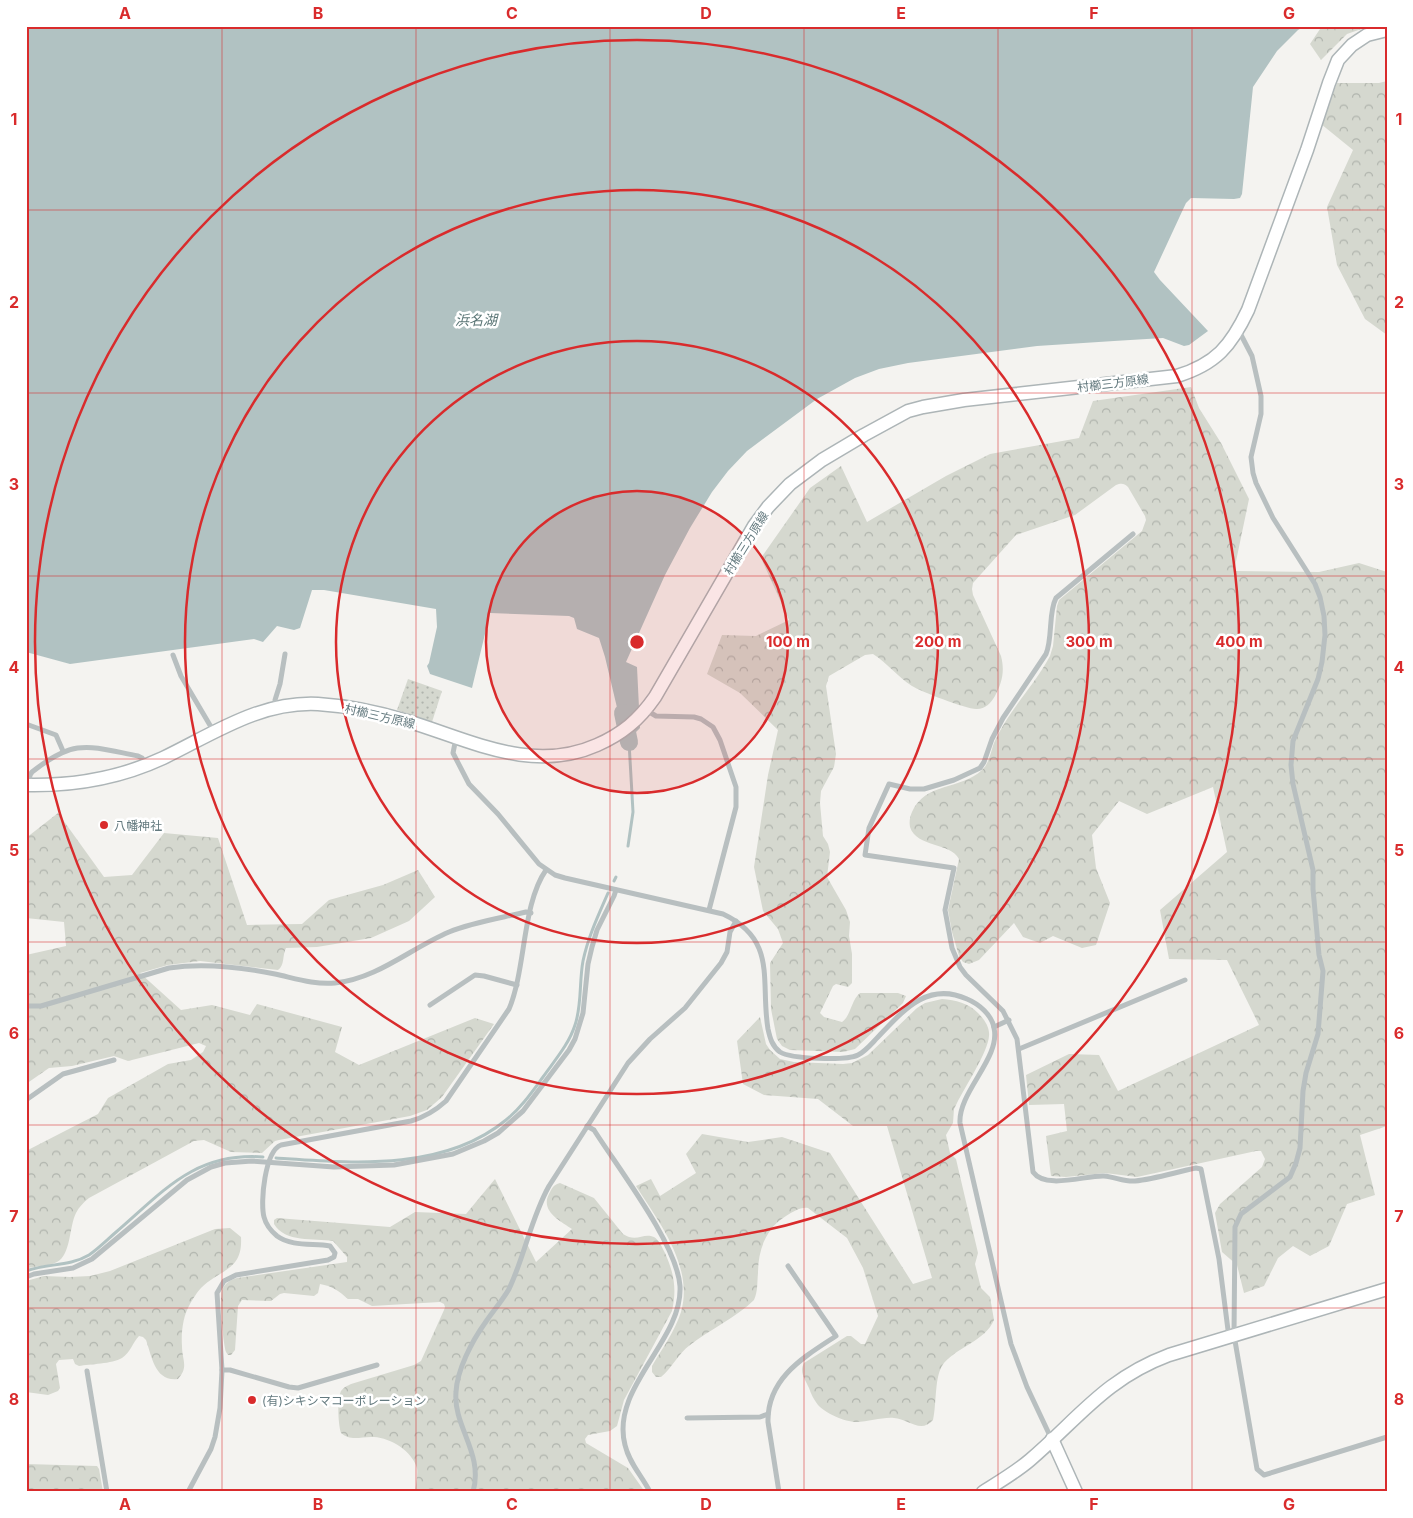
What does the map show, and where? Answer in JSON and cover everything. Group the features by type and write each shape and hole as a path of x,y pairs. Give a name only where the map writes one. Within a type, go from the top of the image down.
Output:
{"main road":[{"name":"村櫛三方原線","path":"28,785 79,783 113,776 146,765 245,717 276,707 303,704 357,709 395,717 456,738 502,751 544,757 556,757 581,752 626,729 646,710 663,685 754,526 768,507 790,484 822,460 908,411 922,407 964,400 1177,376 1208,363 1221,353 1238,330 1248,310 1307,150 1328,83 1338,60 1352,45 1367,36 1387,30"},
{"path":"983,1492 1028,1462 1101,1393 1133,1371 1169,1355 1387,1289"},
{"path":"1052,1439 1076,1492"}],"street":[{"path":"1238,330 1252,356 1261,396 1261,414 1251,457 1256,483 1273,518 1315,584 1324,616 1322,662 1318,679 1293,741 1291,755 1293,784 1313,870 1319,955 1323,972 1318,1034 1306,1073 1303,1091 1300,1148 1296,1163 1290,1177 1242,1214 1235,1227 1234,1335 1257,1469 1264,1475 1387,1437"},
{"path":"1133,534 1056,598 1046,654 1000,723 980,768 954,780 924,789 910,789 889,784 869,828 865,855 954,868 945,910 954,953 966,975 996,1003 1008,1020 1019,1049 1033,1172 1036,1176 1044,1180 1066,1181 1104,1176 1132,1181 1196,1168 1201,1169 1218,1253 1228,1330 1234,1335"},
{"path":"276,707 275,700 285,654"},
{"path":"173,655 181,676 214,732"},
{"path":"646,710 656,716 694,717 713,727 720,740 736,787 736,807 709,910"},
{"path":"26,724 56,735 63,751"},
{"path":"456,738 453,753 469,784 498,814 546,870 565,878 723,914 736,921 750,934 762,954 764,964 765,1009 769,1036 774,1046 783,1054 794,1056 851,1057 864,1050 913,1002 942,993 962,996 971,1000 986,1012 994,1028 994,1044 962,1105 959,1117 1011,1344 1027,1387 1052,1439"},
{"path":"28,785 32,772 48,760 63,751 81,747 98,748 138,756 142,758 146,765"},
{"path":"188,1492 208,1455 215,1437 220,1408 222,1370 217,1292 224,1281 236,1275 328,1260 332,1259 335,1253 330,1246 286,1240 278,1237 267,1226 262,1210 268,1162 274,1150 277,1146 281,1145 411,1121 430,1114 446,1100 505,1016 512,1002 531,913 541,878 546,870"},
{"path":"26,1277 74,1268 92,1259 176,1188 199,1173 225,1164 268,1162 354,1168 414,1163 453,1154 484,1142 511,1123 534,1098 575,1039 583,1013 588,964 592,947 597,930 616,890"},
{"path":"26,1006 41,1006 169,968 184,966 215,966 264,972 319,983 335,983 350,980 397,960 449,932 526,912 531,913"},
{"path":"474,1492 476,1471 474,1456 457,1408 455,1395 461,1368 477,1336 508,1290 543,1196 628,1063 650,1039 685,1008 721,963 727,952 730,932 736,921"},
{"path":"430,1005 475,975 516,985"},
{"path":"1019,1049 1185,980"},
{"path":"994,1028 1008,1020"},
{"path":"26,1100 63,1074 114,1060"},
{"path":"587,1126 594,1130 649,1215 666,1246 678,1275 680,1294 676,1312 628,1402 623,1422 624,1439 628,1454 650,1492"},
{"path":"779,1492 768,1414 770,1401 774,1391 794,1365 836,1336 788,1266"},
{"path":"222,1370 230,1370 298,1388 377,1365"},
{"path":"87,1371 107,1492"},
{"path":"687,1418 760,1417 768,1414"}],"green space":[{"path":"1322,26 1370,26 1347,34 1321,60 1310,44"},
{"path":"1387,81 1387,335 1365,319 1337,265 1327,207 1353,150 1321,124 1337,83 1379,83"},
{"path":"1191,387 1199,408 1221,443 1249,499 1234,571 1319,572 1359,563 1387,572 1387,1126 1360,1135 1375,1195 1347,1204 1329,1246 1310,1256 1293,1246 1278,1258 1264,1286 1244,1293 1237,1265 1222,1252 1215,1213 1220,1204 1262,1167 1265,1159 1261,1151 1137,1177 1105,1173 1066,1177 1051,1176 1046,1136 1067,1131 1064,1104 1029,1105 1026,1075 1069,1054 1099,1055 1118,1091 1259,1025 1227,960 1169,959 1160,910 1227,852 1213,787 1147,814 1119,801 1092,835 1096,868 1110,903 1096,945 1082,948 1053,936 1040,943 1023,937 1014,923 979,960 969,964 963,962 959,956 948,910 959,859 949,850 919,838 910,827 912,812 918,802 925,796 973,776 982,770 988,761 1000,731 1050,656 1059,600 1142,531 1146,520 1145,516 1128,487 1122,484 1116,485 1075,515 1016,535 973,583 973,595 1001,656 1003,667 1001,682 997,691 992,701 985,707 972,709 964,707 917,688 873,654 865,655 829,676 826,686 836,754 834,767 821,791 820,803 823,836 830,852 827,877 846,910 850,922 852,983 848,987 836,984 833,986 820,1013 824,1017 842,1022 860,993 898,993 906,996 903,1003 855,1049 843,1052 790,1050 782,1046 777,1039 771,1009 770,963 783,943 778,929 763,911 754,867 768,775 778,730 740,693 707,674 722,635 756,636 789,620 761,558 810,488 841,466 867,522 946,476 990,454 1079,438 1093,401"},
{"path":"408,679 442,691 432,722 397,710"},
{"path":"58,813 104,877 132,875 164,833 218,838 247,925 302,924 329,900 383,885 418,870 435,897 409,921 371,938 317,947 286,948 282,966 278,970 200,961 168,965 140,973 181,1010 212,1005 250,1015 257,1004 342,1027 335,1052 359,1065 475,1018 494,1024 442,1097 427,1110 410,1116 275,1141 262,1153 231,1152 204,1140 194,1141 89,1198 76,1213 67,1247 62,1258 53,1264 26,1269 26,1151 98,1114 108,1098 168,1064 191,1060 203,1052 206,1046 199,1043 128,1061 114,1056 72,1066 49,1068 26,1084 26,955 66,946 64,922 26,918 26,838"},
{"path":"942,999 966,1004 978,1013 989,1029 988,1043 985,1051 954,1109 953,1123 946,1135 950,1153 956,1159 978,1253 975,1264 981,1288 990,1297 994,1320 984,1333 944,1363 937,1382 933,1420 924,1426 914,1425 894,1418 851,1422 825,1411 814,1399 803,1375 804,1363 847,1336 851,1336 861,1344 865,1344 878,1316 863,1268 847,1238 808,1208 799,1209 786,1216 768,1233 764,1240 758,1264 757,1290 754,1300 740,1312 690,1345 661,1377 656,1377 652,1372 652,1366 672,1333 681,1312 684,1295 683,1278 679,1262 664,1230 636,1186 651,1179 660,1196 696,1173 686,1154 702,1134 748,1142 782,1137 830,1153 913,1284 932,1278 887,1126 853,1126 818,1099 764,1095 743,1084 737,1041 760,1017 766,1044 780,1059 794,1062 852,1063 868,1055 917,1008 925,1003"},
{"path":"495,1179 536,1262 572,1229 553,1215 547,1206 551,1190 560,1183 594,1198 623,1234 632,1238 654,1237 665,1253 674,1281 672,1311 624,1400 617,1426 610,1431 588,1435 585,1439 586,1443 628,1468 645,1492 415,1492 417,1468 411,1456 400,1446 381,1438 353,1438 341,1433 338,1412 341,1391 351,1384 414,1365 421,1361 445,1307 440,1302 372,1306 358,1299 348,1299 335,1289 320,1284 318,1293 314,1296 284,1293 271,1301 242,1300 238,1306 235,1350 231,1355 228,1355 226,1352 221,1295 228,1282 237,1278 347,1262 347,1257 333,1241 292,1237 279,1230 274,1224 274,1220 277,1218 390,1227 415,1212 466,1214"},
{"path":"230,1228 241,1237 241,1248 238,1257 229,1268 201,1288 188,1309 184,1319 182,1335 184,1367 178,1379 164,1377 159,1372 146,1340 139,1336 127,1353 118,1360 79,1366 75,1364 73,1359 59,1360 56,1364 60,1388 58,1391 48,1395 26,1392 26,1281 44,1276 90,1276 110,1271 215,1229"},
{"path":"26,1464 97,1466 103,1492 26,1492"}],"water":[{"name":"浜名湖","path":"26,26 1305,26 1298,30 1277,51 1253,87 1242,194 1240,198 1191,198 1186,203 1154,272 1208,331 1189,345 1184,346 1163,338 1114,341 1037,346 908,363 879,369 855,378 817,399 747,451 712,492 690,528 665,575 626,662 637,667 640,728 635,733 624,737 599,638 577,629 574,618 569,616 490,613 472,688 430,674 427,666 437,627 436,609 324,590 312,590 300,628 294,630 277,626 263,642 254,639 70,664 26,652"}],"waterway":[{"path":"623,713 629,742"},
{"path":"628,846 633,812 629,742"},
{"path":"614,881 616,877"},
{"path":"276,1158 366,1162 426,1156 454,1149 481,1137 506,1120 530,1094 569,1039 579,1010 585,952 608,893"},
{"path":"26,1271 74,1261 89,1255 165,1190 199,1168 218,1161 239,1157 263,1157"}],"place":[{"name":"八幡神社","path":"104,825"},
{"name":"(有)シキシマコーポレーション","path":"252,1400"}]}
